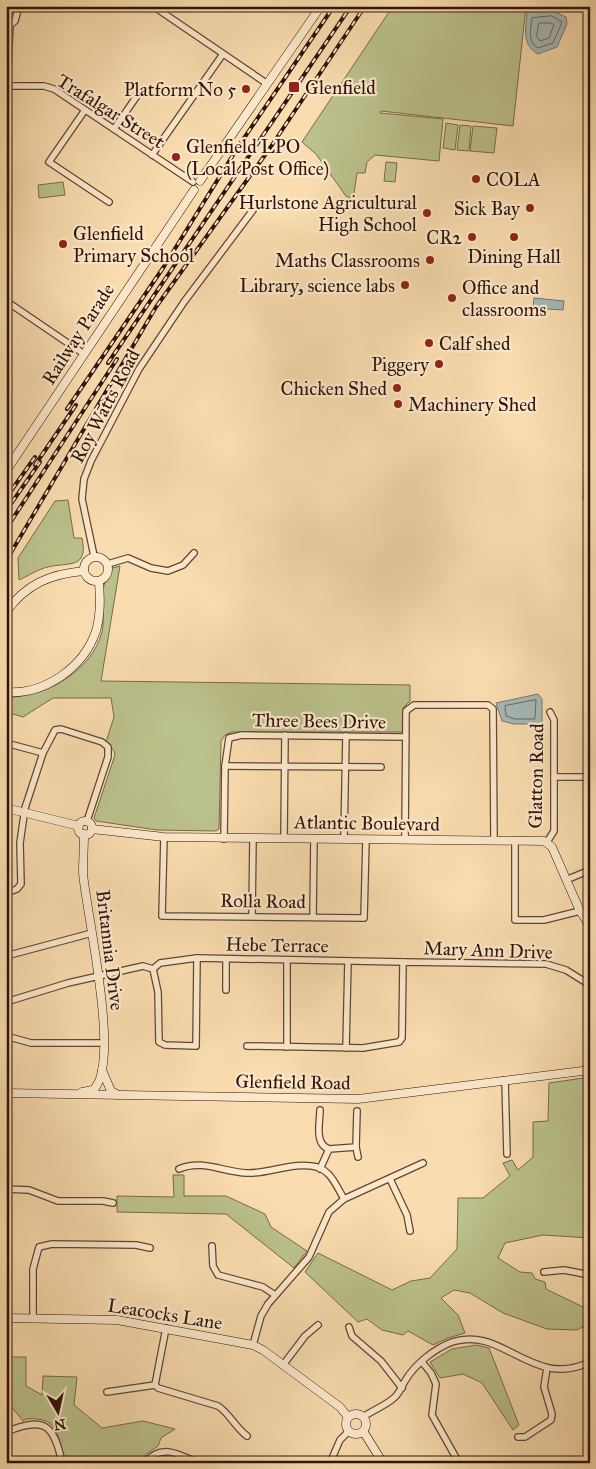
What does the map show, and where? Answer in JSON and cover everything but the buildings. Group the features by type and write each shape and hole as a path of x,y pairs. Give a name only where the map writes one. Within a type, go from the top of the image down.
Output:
{"street":[{"path":"7,86 8,24 15,21 18,6"},
{"path":"153,6 266,83"},
{"name":"Railway Parade","path":"6,471 196,184 321,6"},
{"path":"152,155 223,54"},
{"name":"Trafalgar Street","path":"7,86 50,88 196,184"},
{"path":"114,129 139,93"},
{"path":"85,110 49,162 109,202"},
{"name":"Roy Watts Road","path":"94,556 82,498 87,470 139,369 252,210"},
{"path":"6,301 84,354"},
{"path":"108,564 128,558 157,570 168,571 183,565 194,553"},
{"path":"94,556 103,558 108,564 108,574 99,580 89,579 84,571 86,562 94,556"},
{"path":"6,612 23,592 39,581 62,573 84,571"},
{"path":"6,692 21,692 45,685 66,672 81,657 92,639 98,621 99,580"},
{"path":"405,840 406,712 414,706 492,707 494,840"},
{"name":"Glatton Road","path":"547,842 554,831 554,720 550,712"},
{"path":"6,808 24,813 79,826 87,821 108,757 108,747 102,742 58,729 52,732 43,753 24,813 20,843 20,884 17,889 6,893"},
{"path":"284,838 286,735"},
{"name":"Three Bees Drive","path":"225,766 227,740 232,737 286,735 405,737"},
{"path":"344,838 346,736"},
{"path":"6,743 43,753"},
{"path":"224,839 225,766 381,767"},
{"path":"554,777 590,777"},
{"path":"79,826 79,831 89,834 92,829 91,824 87,821"},
{"name":"Atlantic Boulevard","path":"92,829 164,838 344,838 547,842"},
{"name":"Britannia Drive","path":"57,1095 93,1090 96,1087 102,1070 103,1009 83,872 84,834"},
{"name":"Rolla Road","path":"164,838 162,916 364,918 366,839"},
{"path":"252,916 253,838"},
{"path":"313,917 314,838"},
{"path":"515,840 515,920 544,920 580,911"},
{"path":"547,842 552,848 580,911 590,926"},
{"path":"566,880 590,870"},
{"path":"6,956 92,933"},
{"path":"6,1002 99,976 143,966 153,969 158,992 159,1042 165,1045 196,1046 197,958"},
{"name":"Hebe Terrace","path":"153,969 160,963 197,958 403,962"},
{"path":"226,959 226,990"},
{"path":"286,960 286,1047"},
{"path":"346,1048 348,961"},
{"name":"Mary Ann Drive","path":"247,1046 346,1048 394,1044 402,1038 403,962 546,964 556,966 590,985"},
{"path":"6,1036 31,1043 103,1043"},
{"name":"Glenfield Road","path":"6,1093 358,1099 590,1068"},
{"name":"Britannia Drive","path":"102,1070 111,1092 120,1096"},
{"path":"505,1080 507,1154"},
{"path":"320,1110 320,1141 324,1148 329,1150 356,1147"},
{"path":"357,1111 356,1147 358,1157"},
{"path":"320,1169 329,1150"},
{"path":"253,1345 261,1316 275,1295 309,1257 324,1219 344,1199 423,1164"},
{"path":"178,1169 189,1165 214,1166 247,1173 294,1167 320,1169 332,1179 344,1199"},
{"path":"390,1179 408,1215 410,1231"},
{"path":"6,1189 29,1190 58,1201 103,1201 113,1204"},
{"path":"33,1319 33,1269 39,1246 61,1244 136,1245 150,1248"},
{"path":"212,1246 213,1266 218,1274 264,1286 275,1295"},
{"path":"544,1272 564,1270 590,1275"},
{"name":"Leacocks Lane","path":"6,1318 117,1320 253,1345 340,1408 348,1417"},
{"path":"283,1365 305,1336 318,1325"},
{"path":"349,1327 352,1336 386,1366 402,1388"},
{"path":"155,1385 166,1328"},
{"path":"363,1417 394,1398 422,1362 451,1342 477,1341 498,1345 520,1359 546,1368 562,1369 590,1362"},
{"path":"422,1362 431,1373 436,1384 432,1415 459,1463"},
{"path":"518,1437 525,1437 551,1420 552,1414 545,1391 546,1368"},
{"path":"107,1392 155,1385 158,1388 218,1406 225,1411 237,1429 247,1436"},
{"path":"356,1414 363,1417 366,1424 363,1431 357,1434 349,1431 346,1424 348,1417 356,1414"},
{"path":"6,1432 30,1423 41,1424 50,1430 56,1438 62,1463"},
{"path":"330,1463 338,1444 349,1431"},
{"path":"363,1431 383,1463"},
{"path":"145,1463 154,1454 167,1451 198,1463"}],"green space":[{"path":"393,6 526,6 513,126 381,111 380,113 443,119 439,161 375,155 367,162 365,173 357,173 353,199 346,196 316,154 302,142"},
{"path":"529,6 590,6 590,13"},
{"path":"446,123 458,125 455,150 443,148"},
{"path":"460,125 471,126 469,151 457,150"},
{"path":"473,126 497,128 494,153 470,151"},
{"path":"386,162 397,163 395,182 384,181"},
{"path":"63,182 65,195 39,198 38,185"},
{"path":"68,500 74,538 82,538 83,548 79,560 75,563 44,568 19,580 18,558 55,501"},
{"path":"120,566 101,681 410,685 410,701 403,708 403,732 232,732 225,735 221,741 219,829 216,831 157,830 96,821 94,818 115,755 106,742 114,717 111,698 53,698 23,717 6,712 6,697 36,693 50,688 64,680 88,659 97,646 102,632 104,585 112,568"},
{"path":"590,1077 590,1238 543,1235 505,1243 498,1258 520,1272 532,1273 535,1279 545,1282 546,1289 583,1307 590,1307 590,1323 577,1330 547,1329 503,1313 470,1293 454,1290 441,1298 458,1315 465,1333 433,1345 408,1331 403,1335 382,1330 367,1319 358,1322 305,1272 318,1253 392,1290 411,1281 430,1278 457,1249 458,1198 483,1198 510,1176 503,1163 512,1160 518,1170 533,1157 533,1122 548,1121 549,1083"},
{"path":"173,1175 184,1175 184,1196 226,1196 265,1214 271,1227 307,1251 294,1268 226,1214 117,1212 117,1196 174,1197"},
{"path":"476,1345 489,1348 519,1425 513,1430 482,1383 463,1374 440,1378 430,1362 452,1349"},
{"path":"6,1357 26,1357 26,1386 42,1395 43,1376 77,1377 74,1405 102,1428 143,1421 175,1429 161,1438 158,1446 145,1455 142,1463 65,1463 59,1438 52,1425 38,1419 26,1419 23,1421 6,1400"}],"water":[{"path":"553,11 566,17 567,24 557,47 538,54 529,46 527,41 527,12"},
{"path":"534,298 564,301 563,310 533,308"},
{"path":"583,464 590,465 590,501 583,499 585,467"},
{"path":"538,694 542,699 542,724 514,724 502,721 496,703"}],"railway":[{"path":"67,409 163,268 238,147 334,6"},
{"path":"108,363 351,6"},
{"path":"6,561 156,307 270,148 365,6"},
{"path":"6,529 117,359"},
{"path":"35,465 76,405"},
{"path":"6,498 35,457"},
{"path":"6,511 40,462"}],"place":[{"name":"Glenfield","path":"294,87"},
{"name":"Platform No 5","path":"246,89"},
{"name":"Glenfield LPO (Local Post Office)","path":"176,157"},
{"name":"COLA","path":"476,179"},
{"name":"Sick Bay","path":"530,208"},
{"name":"Hurlstone Agricultural High School","path":"427,213"},
{"name":"CR2","path":"472,237"},
{"name":"Dining Hall","path":"514,237"},
{"name":"Glenfield Primary School","path":"63,244"},
{"name":"Maths Classrooms","path":"430,260"},
{"name":"Library, science labs","path":"405,285"},
{"name":"Office and classrooms","path":"452,298"},
{"name":"Calf shed","path":"429,343"},
{"name":"Piggery","path":"439,364"},
{"name":"Chicken Shed","path":"397,388"},
{"name":"Machinery Shed","path":"398,404"}]}
